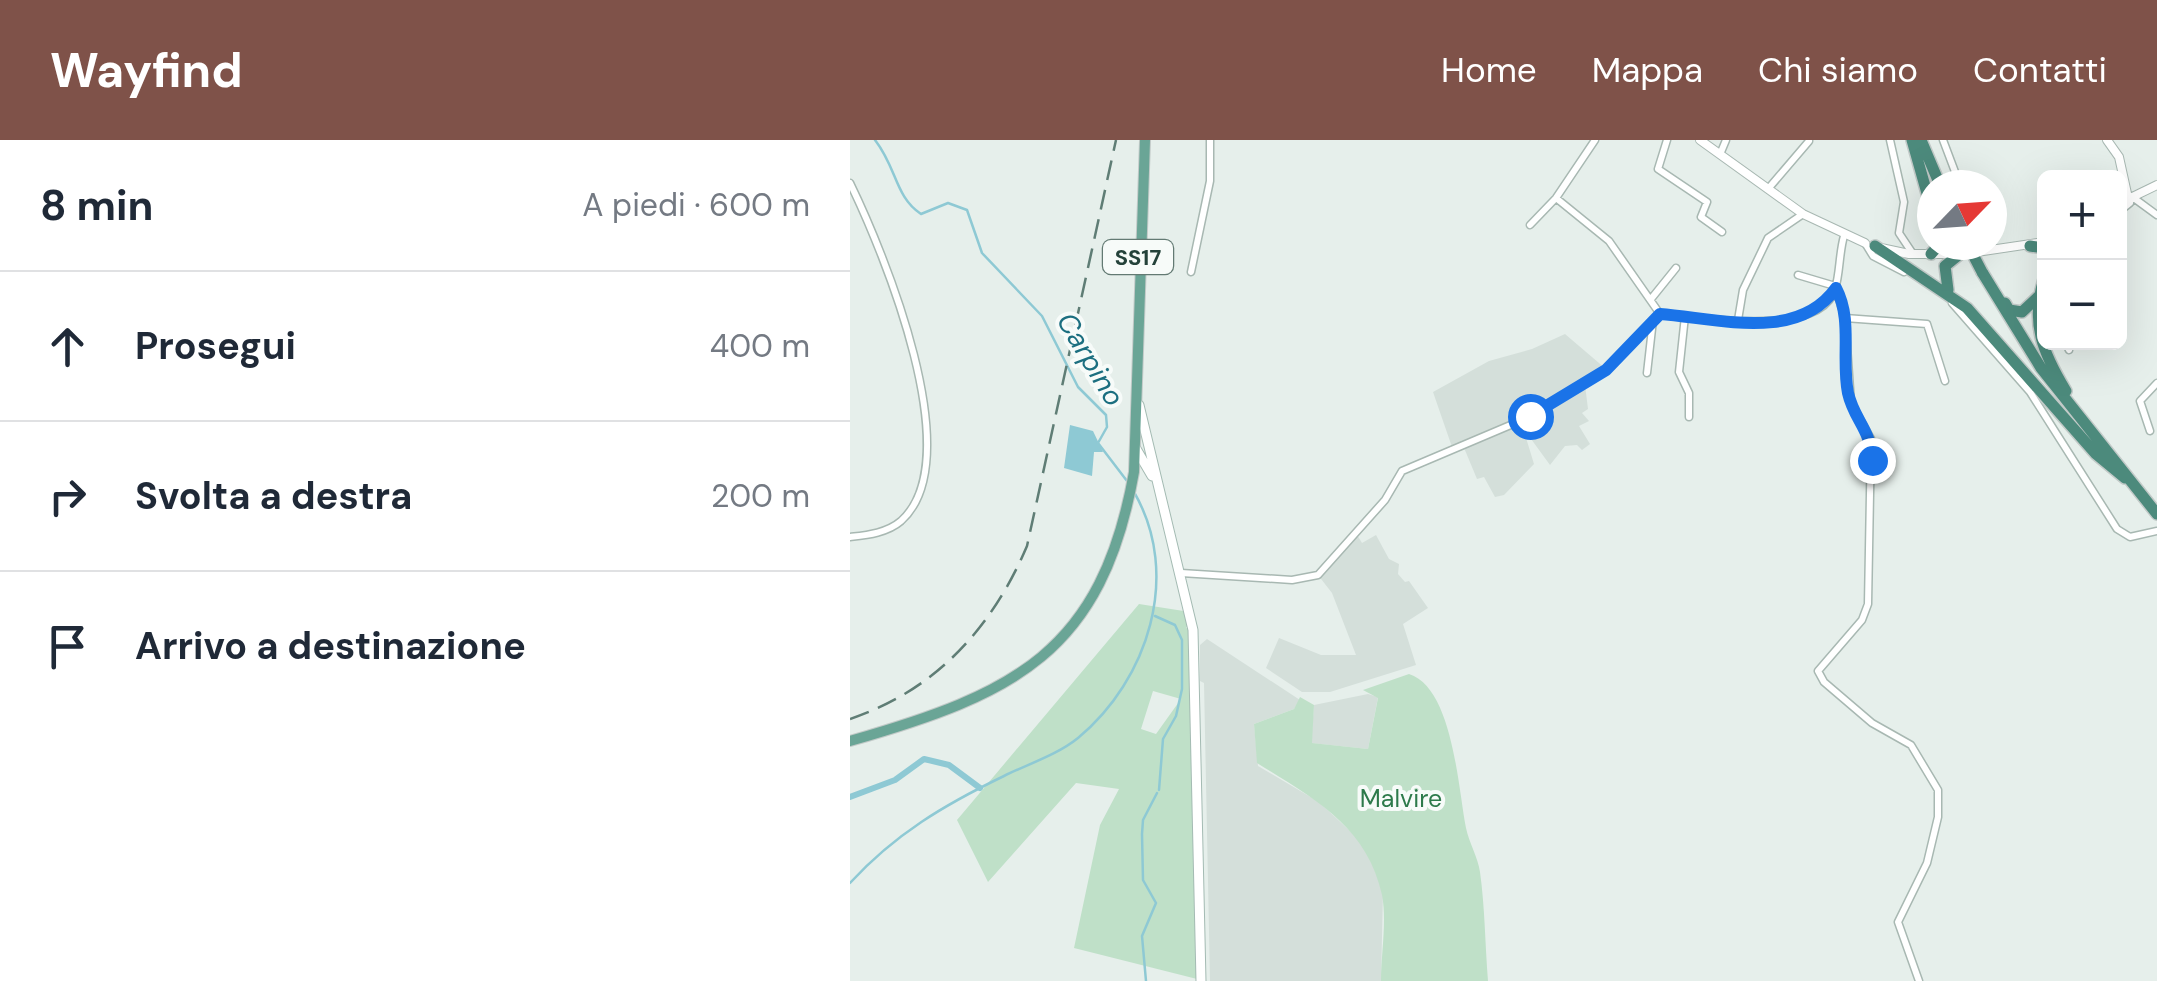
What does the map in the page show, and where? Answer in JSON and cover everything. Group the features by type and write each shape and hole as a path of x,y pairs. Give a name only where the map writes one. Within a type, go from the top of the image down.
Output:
{"highway":[{"path":"1912,140 1920,170"},
{"path":"1921,140 1934,170"},
{"path":"1870,245 1948,292 2096,454 2125,478"},
{"path":"2030,246 2037,246"},
{"path":"1947,260 1948,292"},
{"path":"1965,260 1982,272 2009,310 2022,312 2037,298"},
{"path":"1982,272 2041,368 2157,514"},
{"path":"2043,350 2100,446"}],"main road":[{"name":"SS17","path":"850,741 979,699 1048,653 1096,593 1125,522 1134,472 1145,140"},
{"path":"1136,375 1193,639 1200,981"},
{"path":"1135,447 1149,447"},
{"path":"1135,447 1159,492"},
{"path":"1134,472 1138,466 1149,469"}],"street":[{"path":"1191,272 1210,181 1210,140"},
{"path":"1530,224 1556,198 1594,140"},
{"path":"1667,140 1658,169 1708,202 1701,217 1722,232"},
{"path":"1700,140 1803,214 1844,236 1917,253"},
{"path":"1721,152 1726,140"},
{"path":"1890,140 1904,202 1899,234 1913,254"},
{"path":"1943,140 1954,170"},
{"path":"2108,140 2119,157 2121,170"},
{"path":"1768,190 1809,141"},
{"path":"850,182 892,283 920,371 926,444 922,482 914,507 898,524 850,537"},
{"path":"2127,199 2157,185"},
{"path":"1556,198 1609,242 1650,299 1656,317 1646,373"},
{"path":"2127,200 2157,215"},
{"path":"1738,320 1743,290 1768,238 1803,214"},
{"path":"1181,573 1276,580 1318,575 1385,500 1402,471 1545,407 1606,370 1656,317 1783,323 1822,305 1835,287 1844,236"},
{"path":"1870,245 1873,256 1939,292 1974,325 2042,410 2117,529 2130,537 2154,534"},
{"path":"2007,247 2030,246"},
{"path":"1650,299 1676,268"},
{"path":"1798,275 1835,287"},
{"path":"1835,287 1845,318 1851,404 1871,439 1868,604 1862,620 1818,671 1824,682 1872,723 1910,745 1938,790 1938,816 1927,863 1898,922 1918,981"},
{"path":"1685,316 1679,372 1689,393 1689,417"},
{"path":"1845,318 1920,322 1931,327 1945,382"},
{"path":"2150,430 2140,401 2157,383"}],"shaded area":[{"path":"1565,334 1606,369 1585,385 1588,409 1582,413 1589,421 1579,426 1590,444 1582,450 1577,445 1565,446 1550,465 1523,428 1534,464 1504,495 1495,497 1484,477 1477,479 1462,443 1452,447 1433,392 1489,361 1532,349"},
{"path":"1356,533 1362,543 1376,535 1389,559 1399,564 1398,574 1409,581 1428,608 1403,624 1416,665 1330,692 1302,692 1266,668 1279,638 1321,655 1356,655 1332,593 1318,575"},
{"path":"1207,639 1300,700 1294,709 1254,724 1258,766 1319,802 1365,845 1383,892 1381,981 1210,981 1204,683 1200,681 1200,645"},
{"path":"1368,694 1378,697 1368,749 1311,743 1314,705"}],"green space":[{"path":"1139,604 1190,612 1186,628 1193,630 1201,980 1074,948 1100,825 1119,789 1076,783 988,882 957,820","holes":["1153,691 1181,699 1156,734 1141,729"]},
{"name":"Malvire","path":"1409,674 1424,683 1435,698 1451,741 1466,828 1480,872 1488,981 1381,981 1382,895 1364,850 1335,816 1257,763 1254,724 1294,709 1300,697 1314,705 1312,743 1368,749 1378,698 1363,690"}],"water":[{"path":"1070,425 1093,431 1103,452 1094,452 1092,476 1064,468"}],"waterway":[{"name":"Carpino","path":"875,140 906,199 921,214 948,203 967,210 982,253 1042,316 1078,387 1106,415 1107,427 1098,443 1127,481"},
{"name":"Carpino","path":"850,883 903,835 941,810 1070,744 1102,714 1123,687 1139,657 1156,591 1155,557 1148,524 1134,492"},
{"path":"1155,616 1175,625 1182,640 1182,689 1176,716 1163,739 1159,790"},
{"path":"850,797 895,780 924,759 949,765 980,788"},
{"path":"1146,981 1142,936 1156,903 1143,880 1142,834 1143,820 1157,793"}],"railway":[{"path":"850,719 909,691 958,652 997,604 1027,546 1116,140"}],"route":[{"path":"1530,416 1606,370 1660,314 1783,323 1822,305 1836,288 1845,318 1847,386 1851,404 1871,439 1872,460"}]}
